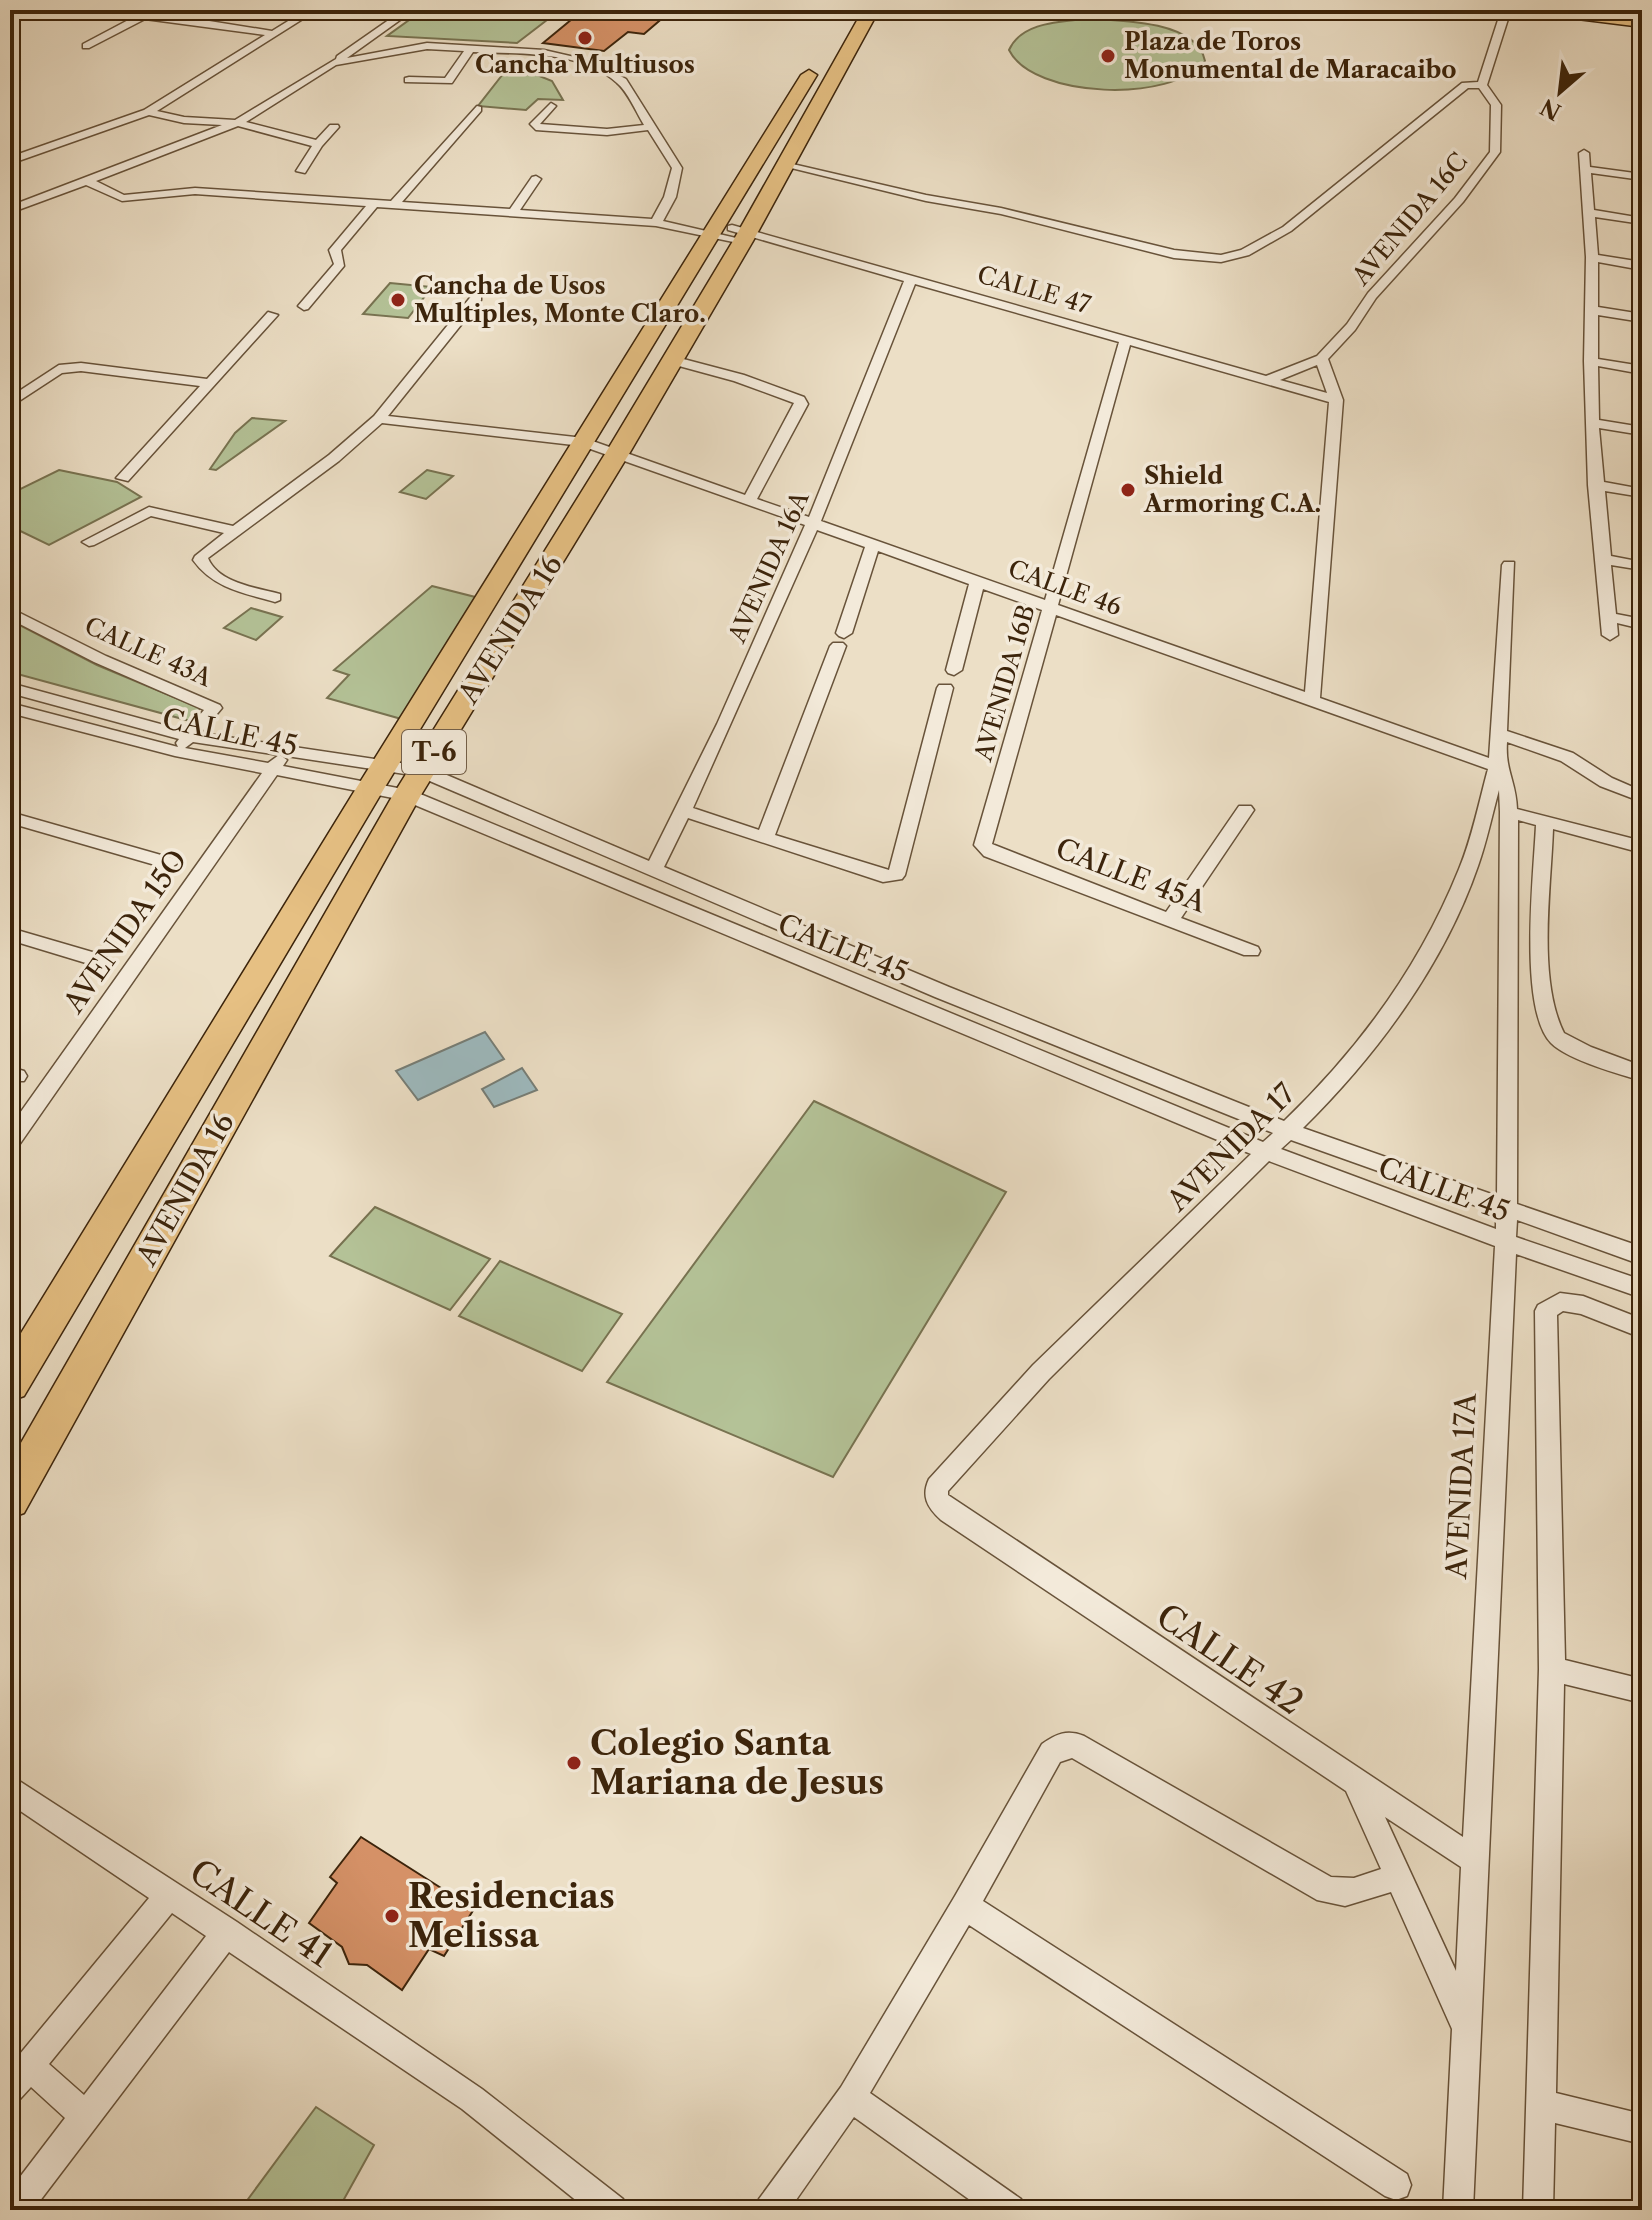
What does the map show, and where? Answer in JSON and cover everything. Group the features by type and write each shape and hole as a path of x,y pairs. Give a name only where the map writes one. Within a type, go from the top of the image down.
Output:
{"highway":[{"name":"AVENIDA 16","path":"10,1500 415,783 672,360 730,234 848,10"},
{"name":"AVENIDA 16","path":"10,1385 584,442 730,234 784,165 871,10"},
{"path":"1545,10 1642,22"}],"street":[{"path":"105,10 149,13 275,34"},
{"path":"10,161 148,112 312,10"},
{"path":"10,210 237,123 333,63 409,10"},
{"path":"784,165 926,198 1001,211 1174,254 1230,259 1256,250 1287,229 1466,85 1482,85 1500,14 1534,10"},
{"path":"86,46 149,13"},
{"path":"364,40 544,53 589,63 622,81 677,168 670,197 656,223"},
{"path":"333,63 427,46"},
{"path":"409,80 448,81 470,49"},
{"name":"AVENIDA 16C","path":"1321,359 1351,327 1372,296 1459,200 1495,152 1496,105 1482,85"},
{"path":"551,106 535,124 536,127 607,132 650,127"},
{"path":"393,206 477,109"},
{"path":"148,112 184,120 237,123 318,144"},
{"path":"1641,116 1642,132"},
{"path":"301,171 318,144 334,127"},
{"path":"1584,153 1592,257 1590,361 1595,485 1610,635"},
{"path":"1584,169 1642,177"},
{"path":"512,214 536,179"},
{"name":"CALLE 47","path":"87,181 122,198 195,191 656,223 730,234 911,278 1336,400"},
{"path":"304,306 340,264 335,250 373,205"},
{"path":"1590,213 1642,221"},
{"path":"1592,257 1642,266"},
{"name":"AVENIDA 16A","path":"654,869 814,524 911,278"},
{"path":"275,597 223,582 206,571 200,560 202,556 334,458 379,419 477,297"},
{"path":"1591,310 1642,318"},
{"path":"123,478 272,315"},
{"name":"AVENIDA 16B","path":"990,852 983,845 1126,339"},
{"path":"1268,380 1321,359 1336,400 1312,700"},
{"path":"672,360 739,378 799,400 801,404 749,501"},
{"path":"1590,361 1642,370"},
{"path":"10,403 59,369 81,367 211,383"},
{"name":"CALLE 46","path":"379,419 584,442 1497,766"},
{"path":"1592,423 1642,431"},
{"path":"1595,485 1642,493"},
{"path":"89,542 149,511 236,531"},
{"path":"765,837 841,640 873,545"},
{"path":"1601,559 1642,566"},
{"name":"AVENIDA 17","path":"949,1512 937,1502 937,1486 1041,1372 1322,1097 1389,1016 1437,937 1469,867 1497,766 1509,565"},
{"path":"954,670 977,582"},
{"name":"CALLE 43A","path":"10,613 100,659 214,708 191,737 175,751"},
{"path":"1608,617 1642,624"},
{"name":"CALLE 45","path":"10,688 191,737 286,751 415,783 654,869 942,992 1288,1131 1507,1211 1642,1256"},
{"path":"683,811 883,876 896,875 945,688"},
{"name":"CALLE 45","path":"10,708 175,751 272,770 378,776 415,783 793,958 1266,1152 1642,1289"},
{"path":"1501,734 1567,757 1606,782 1642,797"},
{"name":"AVENIDA 15O","path":"10,1143 286,751"},
{"name":"AVENIDA 17A","path":"1458,2210 1507,1211 1509,812 1508,791 1497,766"},
{"path":"1170,920 1245,810"},
{"path":"1509,812 1570,825 1642,847"},
{"path":"10,817 169,863"},
{"path":"1545,822 1542,985 1546,1016 1558,1039 1642,1074"},
{"name":"CALLE 45A","path":"990,852 1251,951"},
{"path":"10,934 99,961"},
{"path":"1538,2210 1552,1669 1546,1311 1560,1302 1583,1305 1642,1329"},
{"name":"CALLE 42","path":"949,1512 1474,1860"},
{"path":"1552,1669 1642,1691"},
{"path":"770,2210 851,2097 965,1906 1051,1753 1062,1745 1075,1745 1327,1890 1339,1894 1354,1893 1398,1876"},
{"path":"1356,1784 1466,2025"},
{"name":"CALLE 41","path":"10,1788 472,2099 602,2207"},
{"path":"10,2089 169,1895"},
{"path":"965,1906 1396,2185"},
{"path":"14,2210 227,1932"},
{"path":"29,2066 86,2117"},
{"path":"851,2097 1010,2210"},
{"path":"1539,2104 1642,2129"}],"green space":[{"path":"423,10 560,10 517,43 387,36"},
{"name":"Plaza de Toros Monumental de Maracaibo","path":"1085,19 1135,22 1172,30 1199,47 1205,61 1188,75 1164,84 1104,90 1045,78 1023,66 1009,50 1022,34 1031,29"},
{"path":"503,74 537,75 552,81 563,100 538,99 526,110 478,106"},
{"name":"Cancha de Usos Multiples, Monte Claro.","path":"390,283 432,287 408,318 363,314"},
{"path":"252,418 285,421 216,470 210,469 235,433"},
{"path":"59,470 117,482 141,497 49,545 10,526 10,494"},
{"path":"427,470 453,476 426,499 400,492"},
{"path":"432,586 483,599 405,720 327,698 349,675 334,670"},
{"path":"251,608 282,617 256,640 224,628"},
{"path":"10,620 97,665 200,708 190,721 10,672"},
{"path":"814,1101 1006,1192 833,1477 607,1382"},
{"path":"375,1207 490,1259 450,1310 330,1256"},
{"path":"500,1261 622,1314 582,1371 459,1316"},
{"path":"316,2107 374,2145 338,2210 240,2210"}],"water":[{"path":"485,1032 504,1059 418,1100 396,1071"},
{"path":"522,1068 537,1090 494,1107 482,1089"}],"building":[{"path":"583,10 672,10 644,34 628,32 604,51 543,43"},
{"name":"Residencias Melissa","path":"361,1837 474,1909 444,1956 429,1949 402,1990 367,1965 349,1964 342,1947 309,1923 337,1883 330,1877"}],"place":[{"name":"Cancha Multiusos","path":"585,38"},
{"name":"Plaza de Toros Monumental de Maracaibo","path":"1108,56"},
{"name":"Cancha de Usos Multiples, Monte Claro.","path":"398,300"},
{"name":"Shield Armoring C.A.","path":"1128,490"},
{"name":"Colegio Santa Mariana de Jesus","path":"574,1763"},
{"name":"Residencias Melissa","path":"392,1916"}]}
